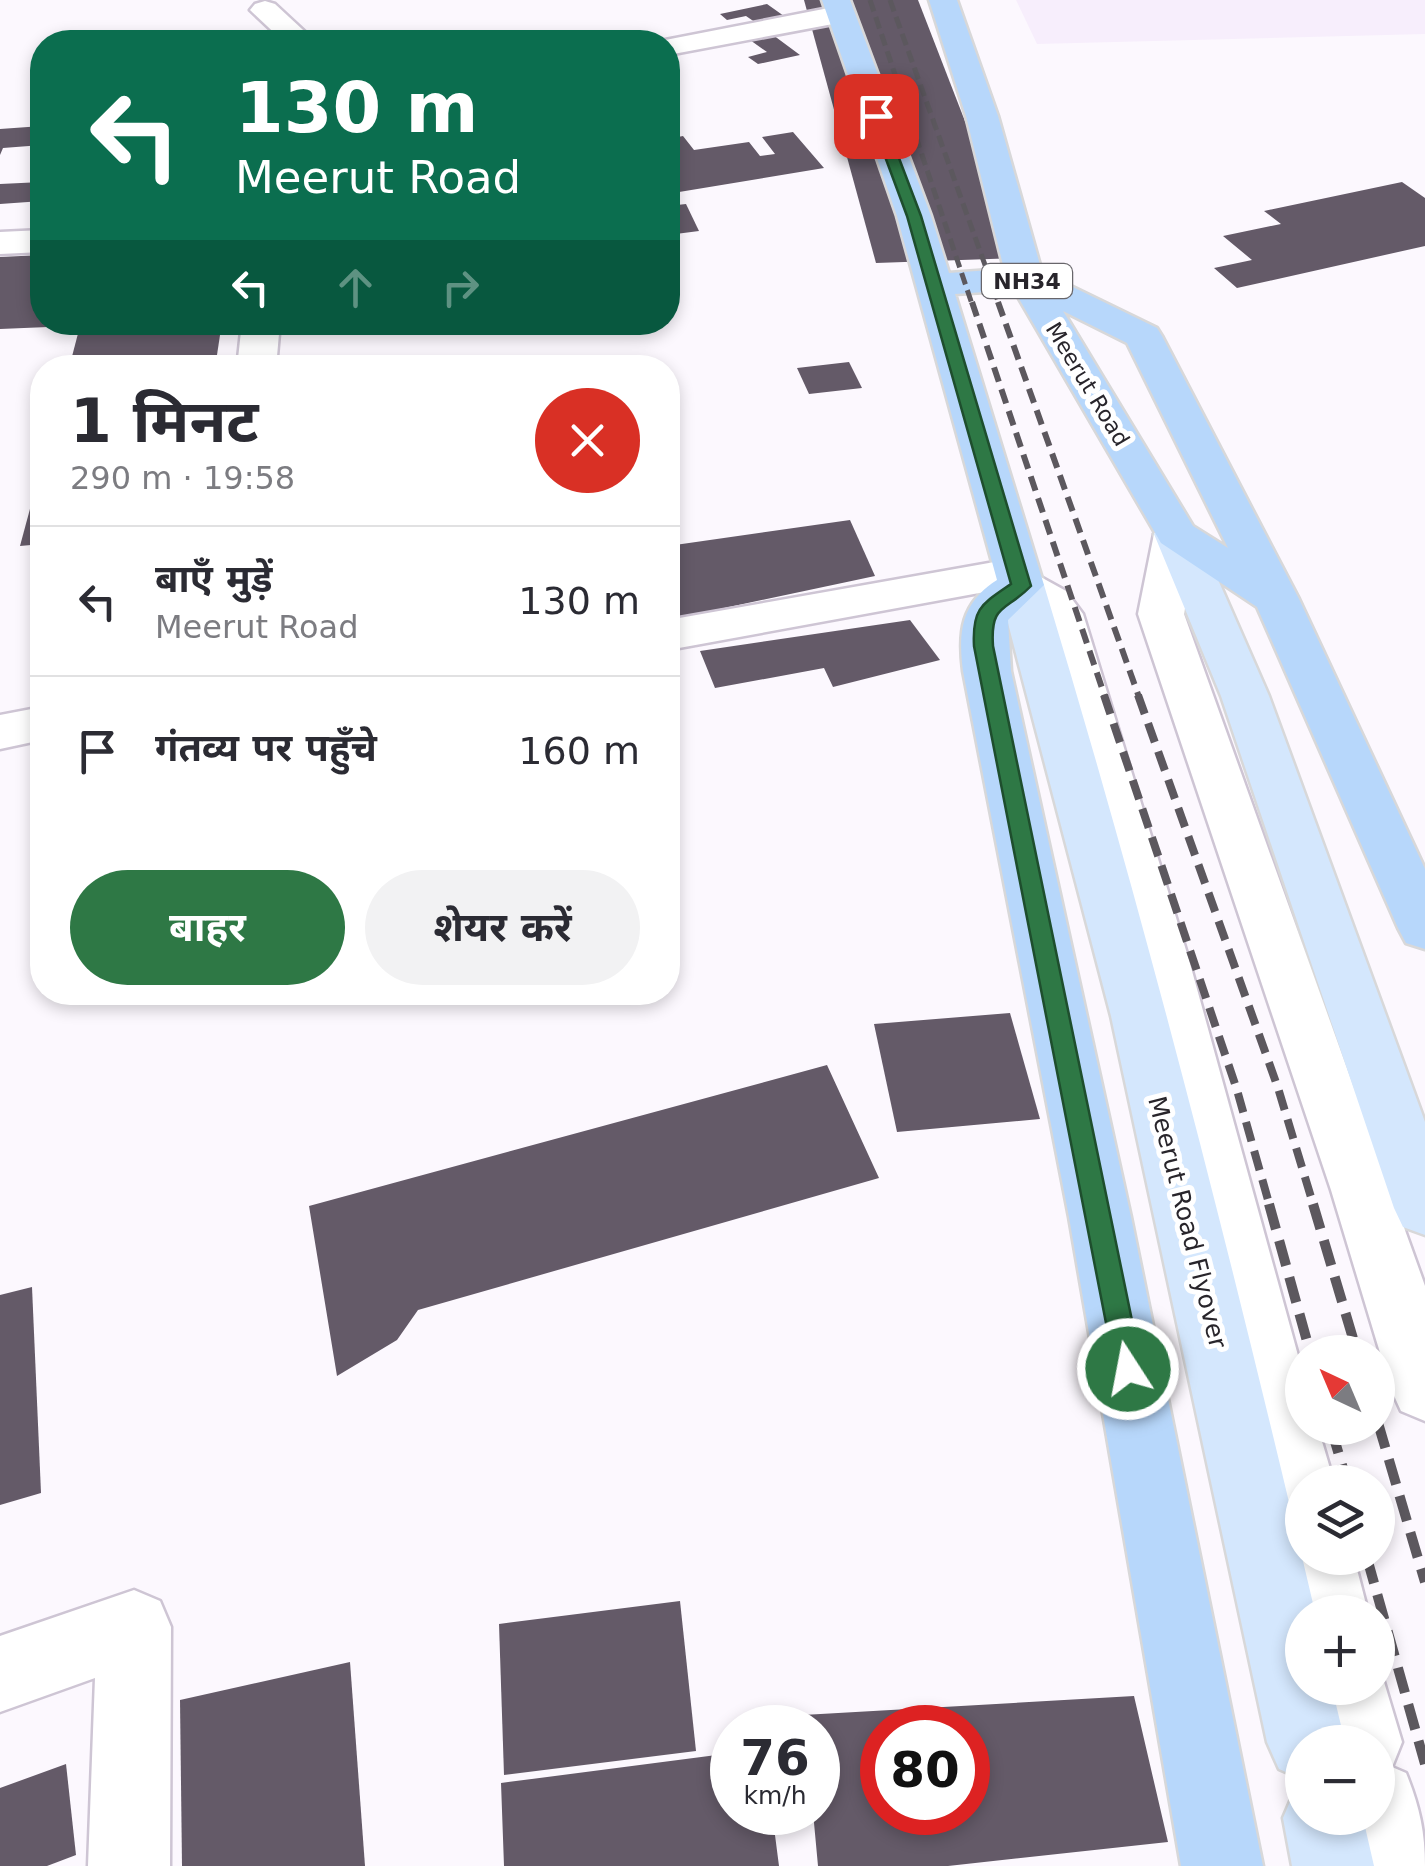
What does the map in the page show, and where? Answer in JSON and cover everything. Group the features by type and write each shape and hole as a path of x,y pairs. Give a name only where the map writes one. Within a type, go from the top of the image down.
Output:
{"highway":[{"name":"Meerut Road","path":"943,0 982,116 1025,278 1176,534"},
{"path":"837,8 914,216 1019,579 988,608 982,625 987,671 1100,1216 1222,1866"},
{"path":"934,285 1025,278 1143,336 1276,599 1425,928"},
{"path":"1176,534 1276,599"}],"main road":[{"name":"NH34","path":"1176,534 1245,696 1425,1208"},
{"name":"Meerut Road Flyover","path":"1019,579 1057,705 1194,1232 1302,1725"},
{"path":"1326,1835 1333,1866"}],"street":[{"path":"680,43 837,8"},
{"path":"264,10 286,30"},
{"path":"0,243 30,242"},
{"path":"1176,534 1160,614 1362,1190 1425,1389"},
{"path":"680,633 1019,579 1050,601 1060,614 1166,979 1294,1465"},
{"path":"0,732 30,726"},
{"path":"0,1674 134,1627 129,1866"},
{"path":"1386,1835 1394,1866"}],"shaded area":[{"path":"1016,0 1425,0 1425,34 1037,44"}],"building":[{"path":"804,0 918,0 1018,258 876,263"},
{"path":"767,4 791,21 762,27 746,16 727,20 720,14"},
{"path":"773,35 800,55 758,64 748,57 767,52 750,40"},
{"path":"30,127 30,146 3,148 0,155 0,129"},
{"path":"793,132 824,168 680,192 680,137 694,150 749,142 760,156 775,154 762,137"},
{"path":"1402,182 1425,198 1425,246 1237,288 1214,268 1252,260 1223,236 1281,224 1264,211"},
{"path":"30,183 30,202 0,204 0,184"},
{"path":"686,204 699,231 680,233 680,205"},
{"path":"30,256 30,328 0,329 0,257"},
{"path":"78,335 220,335 217,355 72,355"},
{"path":"849,362 862,388 809,394 797,368"},
{"path":"30,509 30,545 20,546"},
{"path":"850,520 875,576 680,617 680,544"},
{"path":"910,620 940,660 833,687 824,668 715,688 700,651"},
{"path":"1010,1013 1040,1119 897,1132 874,1024"},
{"path":"827,1065 879,1178 418,1310 397,1340 337,1376 309,1206"},
{"path":"32,1287 41,1493 0,1505 0,1295"},
{"path":"680,1601 696,1751 504,1775 499,1624"},
{"path":"350,1662 365,1866 182,1866 180,1700"},
{"path":"1134,1696 1168,1842 948,1866 818,1866 815,1835 840,1835 840,1713 860,1712 860,1835 990,1835 990,1705 977,1705"},
{"path":"710,1756 710,1835 775,1835 779,1866 504,1866 501,1783"},
{"path":"66,1764 76,1855 47,1866 0,1866 0,1788"}],"railway":[{"path":"870,0 972,304"},
{"path":"890,0 999,304"},
{"path":"972,302 1105,697"},
{"path":"998,302 1139,697"},
{"path":"1104,695 1237,1090 1270,1207"},
{"path":"1138,695 1278,1088 1314,1207"},
{"path":"1269,1204 1305,1335"},
{"path":"1313,1204 1352,1335"},
{"path":"1336,1445 1342,1465"},
{"path":"1385,1445 1425,1582"},
{"path":"1372,1575 1425,1764"}],"route":[{"path":"876,116 914,216 1021,586 988,608 982,625 983,646 1128,1369"}]}
